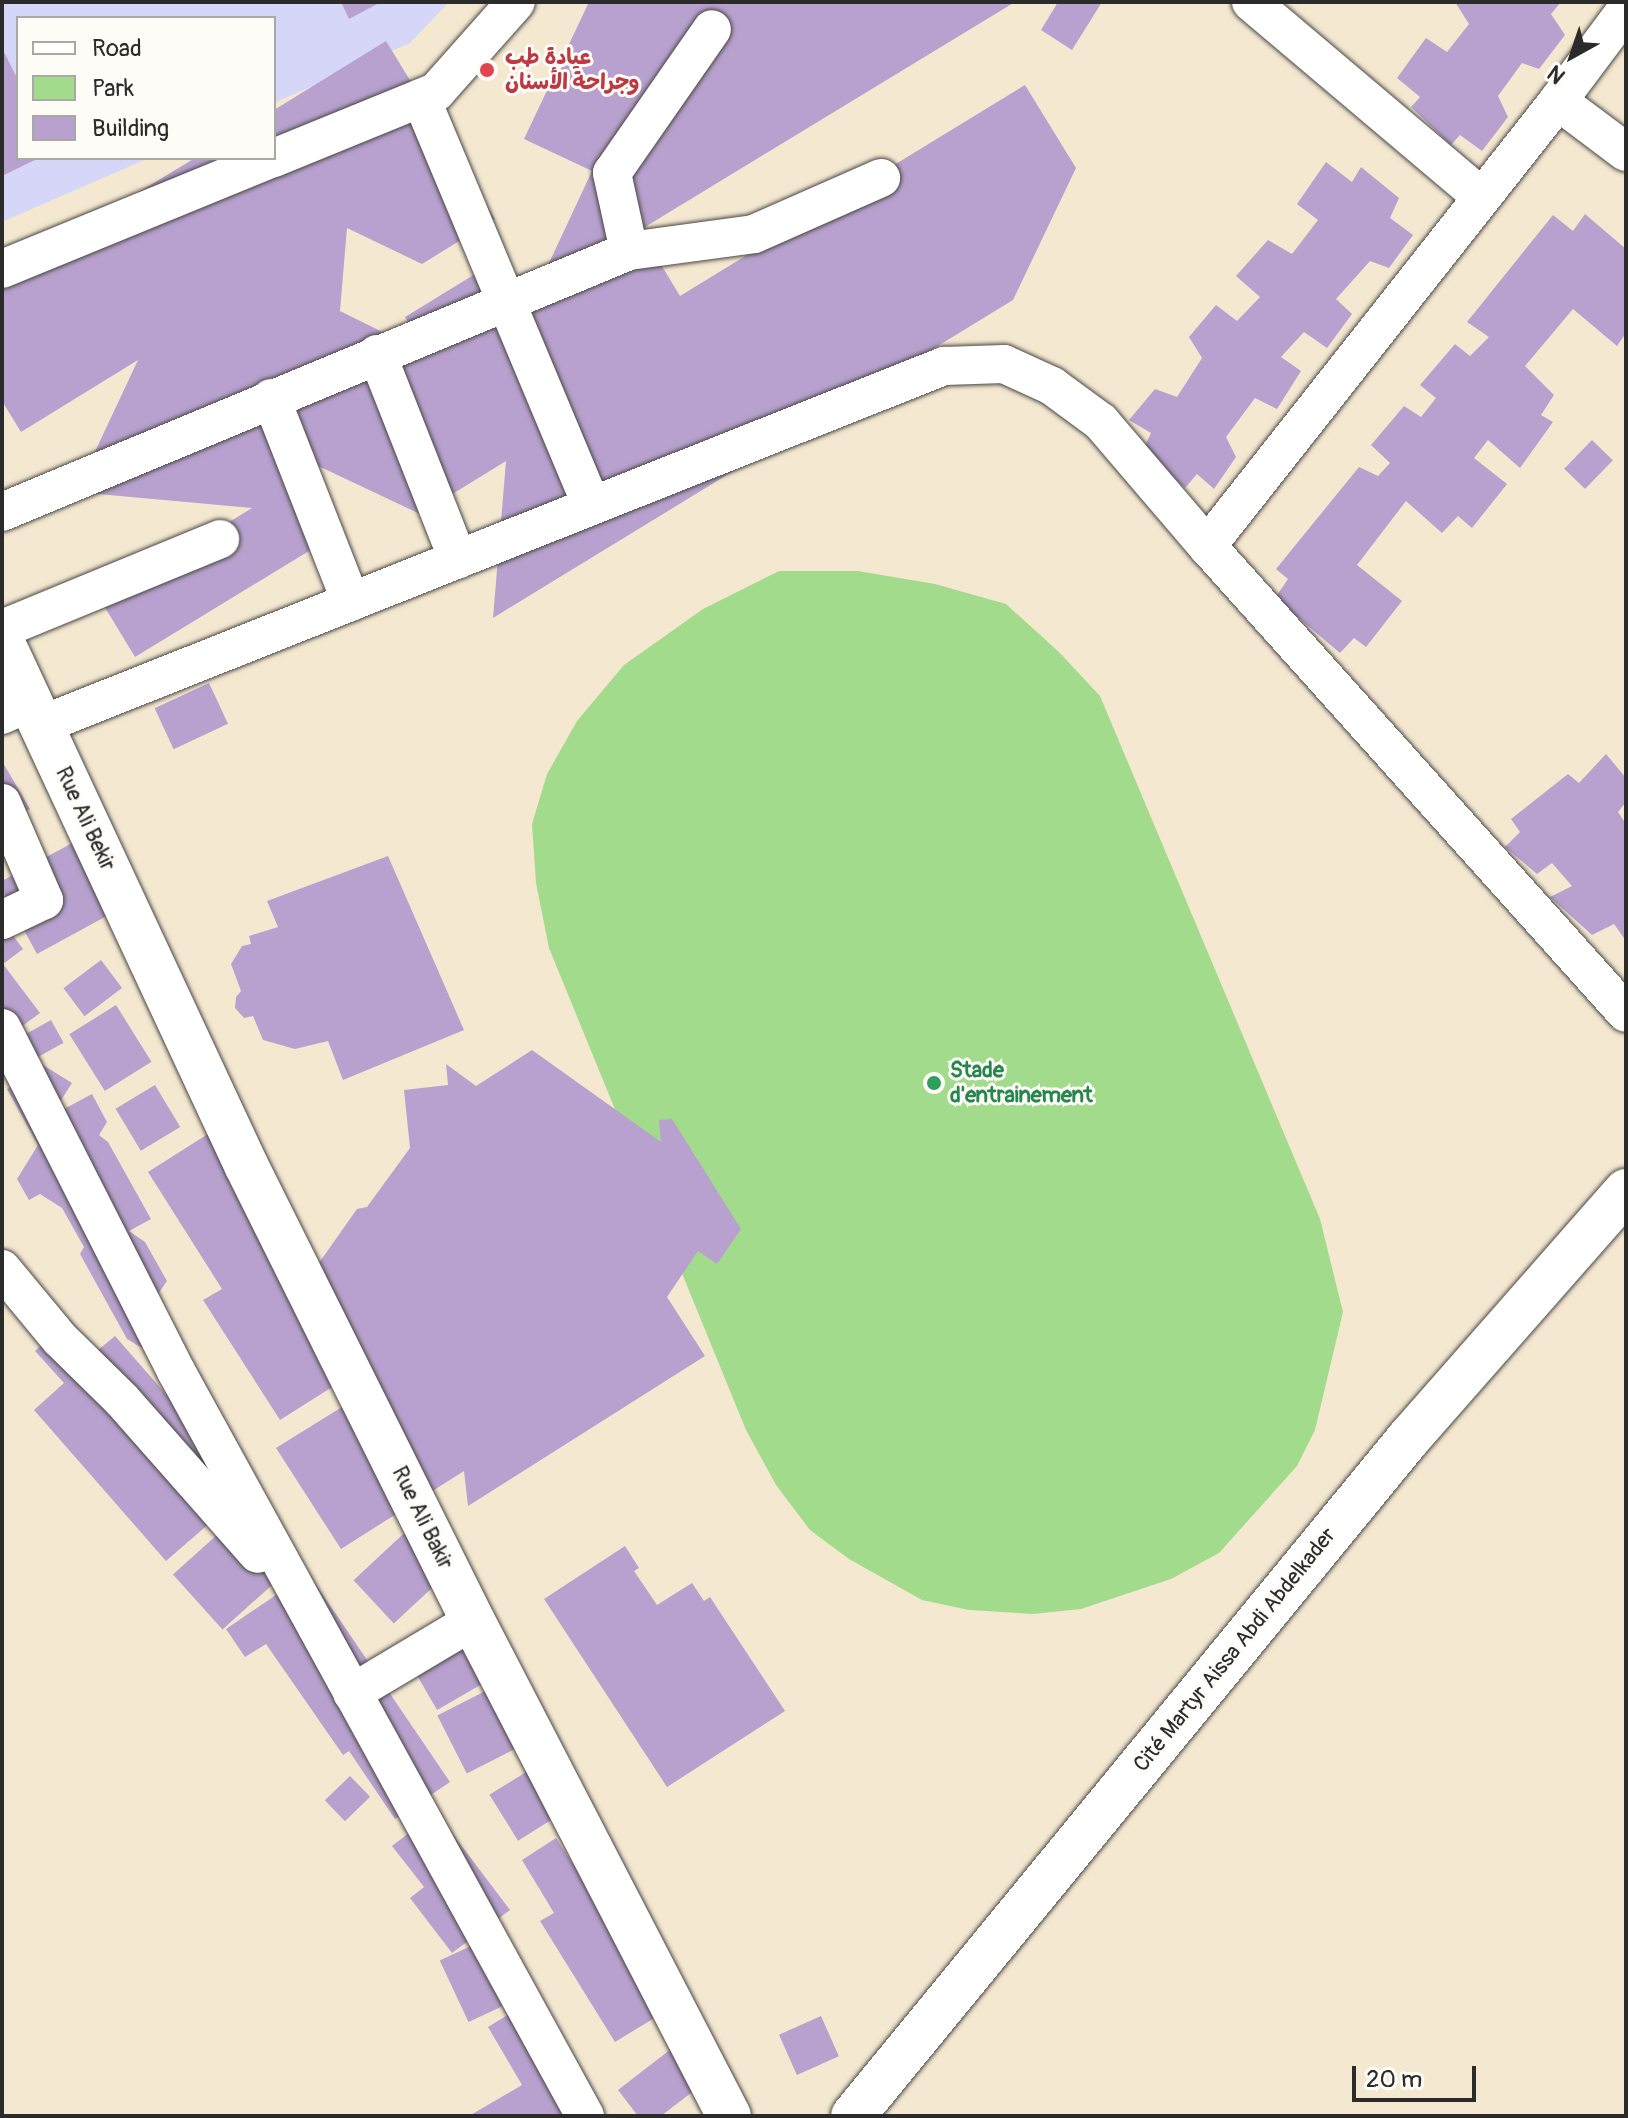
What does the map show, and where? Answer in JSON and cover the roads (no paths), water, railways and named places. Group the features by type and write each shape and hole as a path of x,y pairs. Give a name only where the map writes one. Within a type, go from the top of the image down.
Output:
{"street":[{"path":"276,157 436,92 516,2"},
{"path":"1251,2 1482,197"},
{"path":"1207,546 1558,101 1626,10"},
{"path":"629,251 612,173 712,29"},
{"path":"421,98 592,506"},
{"path":"1558,101 1626,152"},
{"path":"2,269 269,160"},
{"path":"2,512 504,300 629,251 754,234 881,178"},
{"path":"377,354 458,560"},
{"path":"2,641 25,714 351,602 944,366 1004,364 1052,386 1101,422 1207,546 1626,1013"},
{"path":"271,398 351,602"},
{"path":"2,629 220,539"},
{"name":"Rue Ali Bekir","path":"25,714 129,913"},
{"path":"2,803 44,900 2,920"},
{"name":"Rue Ali Bakir","path":"129,913 246,1165 473,1621 729,2116"},
{"path":"2,1028 176,1371 585,2116"},
{"name":"Cité Martyr Aissa Abdi Abdelkader","path":"853,2116 1409,1438 1626,1191"},
{"path":"2,1269 60,1339 122,1400 300,1600"},
{"path":"122,1400 176,1371"},
{"path":"352,1693 473,1621"}],"place":[{"name":"عيادة طب وجراحة الأسنان","path":"487,70"},
{"name":"Stade d'entrainement","path":"934,1083"}]}
